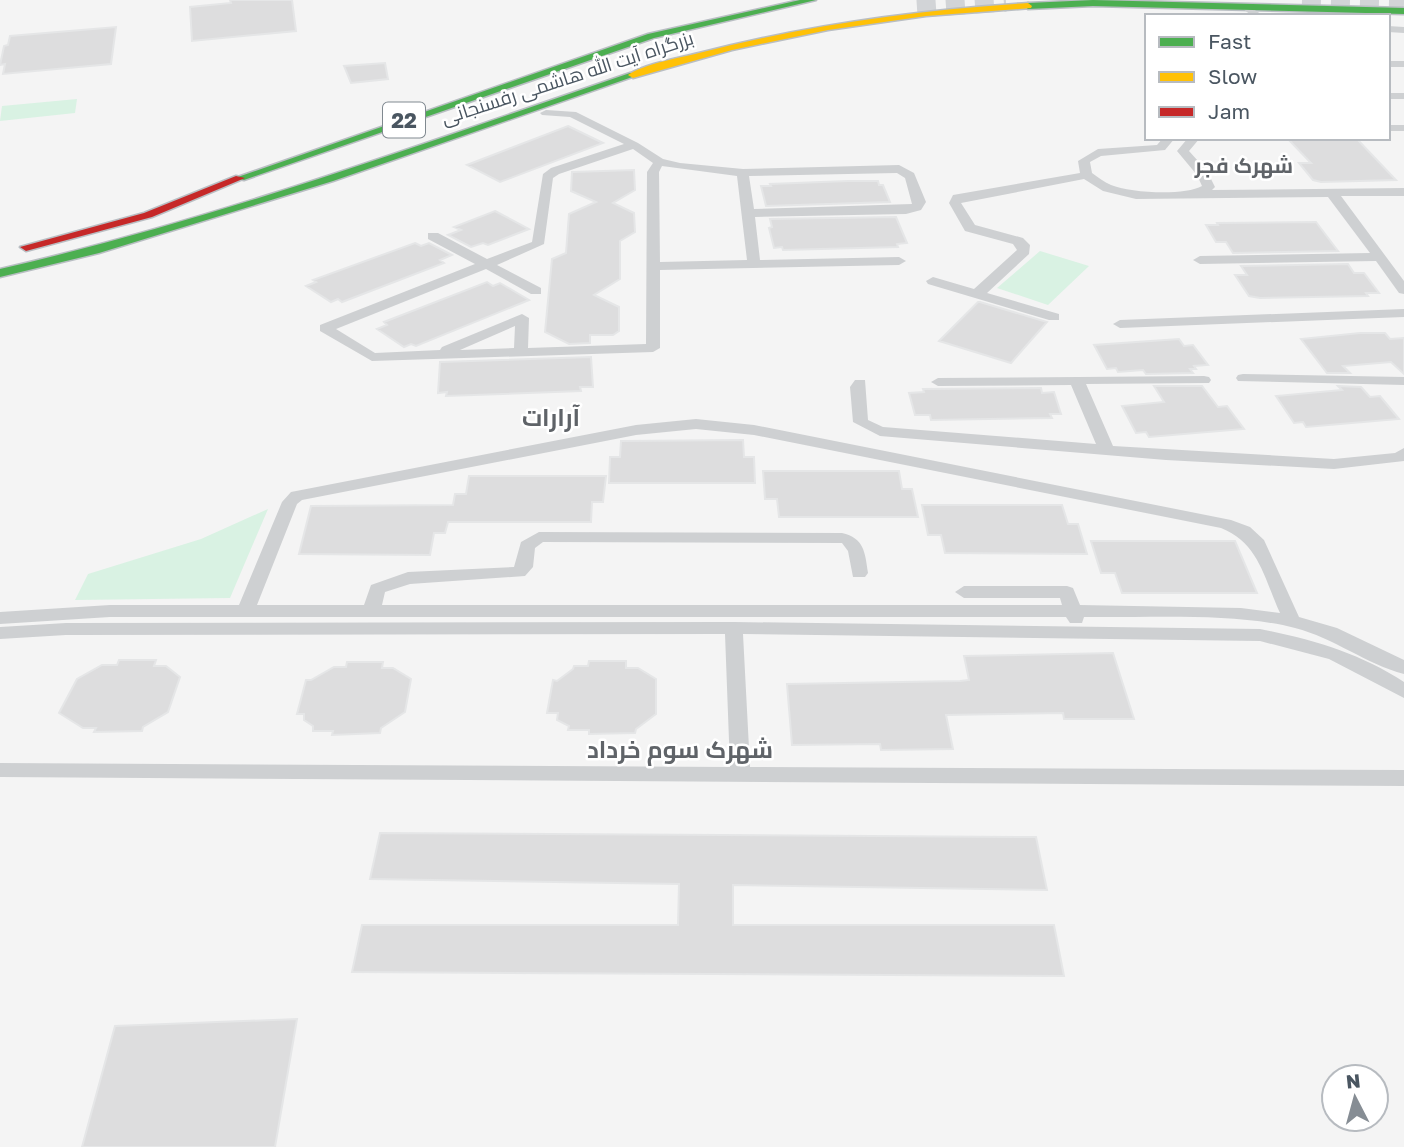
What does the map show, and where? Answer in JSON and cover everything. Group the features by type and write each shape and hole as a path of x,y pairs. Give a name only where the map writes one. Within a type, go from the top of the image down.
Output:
{"highway":[{"name":"بزرگراه آیت الله هاشمی رفسنجانی","path":"812,0 549,62 12,243 148,215 210,198 668,44 828,8"},
{"name":"بزرگراه آیت الله هاشمی رفسنجانی","path":"0,273 92,253 355,171 615,80 764,38 826,26 991,8 1093,4 1253,12 1404,11"},
{"name":"بزرگراه آیت الله هاشمی رفسنجانی","path":"252,202 373,153 628,66 776,28 852,15 916,8"},
{"path":"1285,10 1342,14"},
{"name":"بزرگراه آیت الله هاشمی رفسنجانی","path":"148,215 203,191 651,36"},
{"path":"279,212 683,60"},
{"path":"92,253 196,233 355,183"}],"street":[{"path":"572,114 573,107 585,99"},
{"path":"547,113 572,114 634,145 659,162 680,167 743,173 893,168 908,173 920,202 917,207 906,210 748,214"},
{"path":"1086,175 1084,161 1098,153 1161,148 1167,140"},
{"path":"1192,140 1183,151 1203,174 1209,187 1197,194"},
{"path":"634,145 555,171 547,177 538,244 325,328 372,357 653,348 653,172 659,162"},
{"path":"743,173 754,264"},
{"path":"977,294 1024,251 1024,245 970,228 955,203 957,198 1086,175 1107,188 1136,195 1404,192"},
{"path":"1332,193 1404,290"},
{"path":"433,236 536,291"},
{"path":"1200,260 1381,257"},
{"path":"652,266 899,261"},
{"path":"933,281 1054,317"},
{"path":"1120,324 1404,313"},
{"path":"436,355 522,318 521,352"},
{"path":"1243,378 1404,381"},
{"path":"1077,380 1106,449"},
{"path":"938,382 1204,380"},
{"path":"860,383 857,387 861,422 880,430 1334,464 1403,456"},
{"path":"246,611 290,502 297,496 636,430 696,424 763,432 1226,524 1244,531 1258,544 1292,621"},
{"path":"360,617 377,589 408,578 519,572 524,567 527,546 539,537 850,539 855,543 859,573"},
{"path":"964,592 1067,592 1082,631"},
{"path":"0,618 84,612 246,611 734,628 1227,633 1287,639 1348,659 1404,691"},
{"path":"0,634 360,617 1073,611 1241,614 1292,621 1331,632 1404,668"},
{"path":"734,628 740,774"},
{"path":"0,770 1404,778"}],"green space":[{"path":"77,99 75,113 0,121 2,106"},
{"path":"1040,251 1089,266 1048,305 997,288"},
{"path":"268,509 230,598 75,600 88,574 201,539"}],"building":[{"path":"230,0 292,0 296,31 192,41 190,7 231,3"},
{"path":"116,27 111,64 3,74 5,64 0,65 4,46 8,45 10,36"},
{"path":"385,63 388,79 351,83 344,66"},
{"path":"568,126 603,143 500,182 467,165"},
{"path":"1289,140 1358,140 1396,180 1321,182 1313,180 1299,163 1311,163"},
{"path":"634,170 635,190 613,203 634,213 635,232 620,241 620,279 594,295 619,307 619,331 613,335 590,335 590,343 569,344 545,332 552,259 566,253 569,214 596,202 571,191 572,172"},
{"path":"878,181 879,185 883,185 890,202 766,206 761,186 771,186 770,184"},
{"path":"495,211 529,229 488,245 483,243 471,247 448,235 461,230 454,227"},
{"path":"896,217 907,243 897,244 898,247 783,250 782,247 774,248 769,228 772,227 770,219"},
{"path":"1316,222 1338,251 1233,253 1226,242 1216,242 1206,225 1218,225 1217,223"},
{"path":"415,243 421,246 429,243 452,255 440,260 444,263 342,302 338,299 331,302 306,286 316,282 313,280"},
{"path":"1348,264 1354,273 1364,273 1379,293 1366,293 1368,296 1260,298 1249,296 1235,275 1247,275 1241,266"},
{"path":"487,282 493,286 500,283 529,300 416,346 411,344 404,347 377,329 387,325 384,322"},
{"path":"978,302 1047,322 1011,363 939,341"},
{"path":"1385,333 1390,339 1404,338 1404,374 1391,362 1343,366 1350,373 1327,373 1301,339"},
{"path":"1179,339 1184,346 1193,345 1208,365 1194,366 1196,369 1190,369 1193,373 1146,374 1143,370 1118,372 1116,368 1107,369 1094,345"},
{"path":"591,357 593,387 580,387 581,391 446,396 447,392 438,393 440,362"},
{"path":"1154,386 1202,386 1218,407 1227,406 1244,429 1149,437 1146,432 1136,433 1122,406 1164,402"},
{"path":"1338,386 1361,387 1370,397 1380,396 1399,419 1306,427 1303,422 1294,423 1276,396 1342,390"},
{"path":"1041,388 1042,393 1054,392 1061,414 1050,414 1052,418 931,420 930,415 915,415 909,393 924,392 923,389"},
{"path":"743,440 744,457 754,457 755,483 609,483 610,457 620,457 621,441"},
{"path":"763,471 899,471 902,489 912,489 918,517 779,517 777,499 765,499"},
{"path":"469,476 606,476 603,502 592,502 591,522 448,522 445,533 434,533 430,555 299,554 311,506 453,505 455,494 466,494"},
{"path":"922,505 1062,505 1068,524 1078,524 1087,554 945,553 941,535 928,535"},
{"path":"1091,541 1235,541 1257,593 1122,593 1115,573 1101,573"},
{"path":"1113,653 1134,719 1064,719 1063,713 946,715 953,749 881,750 880,744 792,745 787,684 960,681 969,680 964,656"},
{"path":"119,660 156,660 154,666 166,666 180,677 168,712 143,727 142,731 94,732 96,728 83,728 59,713 77,679 102,665 117,665"},
{"path":"589,661 626,661 626,668 638,668 656,679 656,714 636,729 635,733 589,734 589,730 568,730 569,726 557,720 558,713 547,713 553,680 557,681 574,666 588,666"},
{"path":"347,662 383,662 382,668 393,668 411,679 405,712 381,728 380,733 332,735 333,731 313,731 313,726 304,720 304,714 297,714 306,680 311,680 334,667 346,667"},
{"path":"380,833 1036,837 1047,890 733,885 733,925 1054,925 1064,976 352,972 362,925 678,925 679,884 370,879"},
{"path":"297,1019 275,1147 82,1147 115,1026"}],"tunnel":[{"path":"1302,0 1404,3"},
{"path":"917,8 1006,2"}],"traffic: fast":[{"path":"240,178 651,36 812,0"},
{"path":"1028,6 1093,3 1404,11"},
{"path":"0,273 95,251 329,179 633,75"}],"traffic: slow":[{"path":"633,75 731,47 828,27 926,14 1028,6"}],"traffic: jam":[{"path":"26,247 148,215 240,178"}],"district":[{"name":"شهرک فجر","path":"1244,165"},
{"name":"آرارات","path":"551,416"},
{"name":"شهرک سوم خرداد","path":"680,748"}]}
